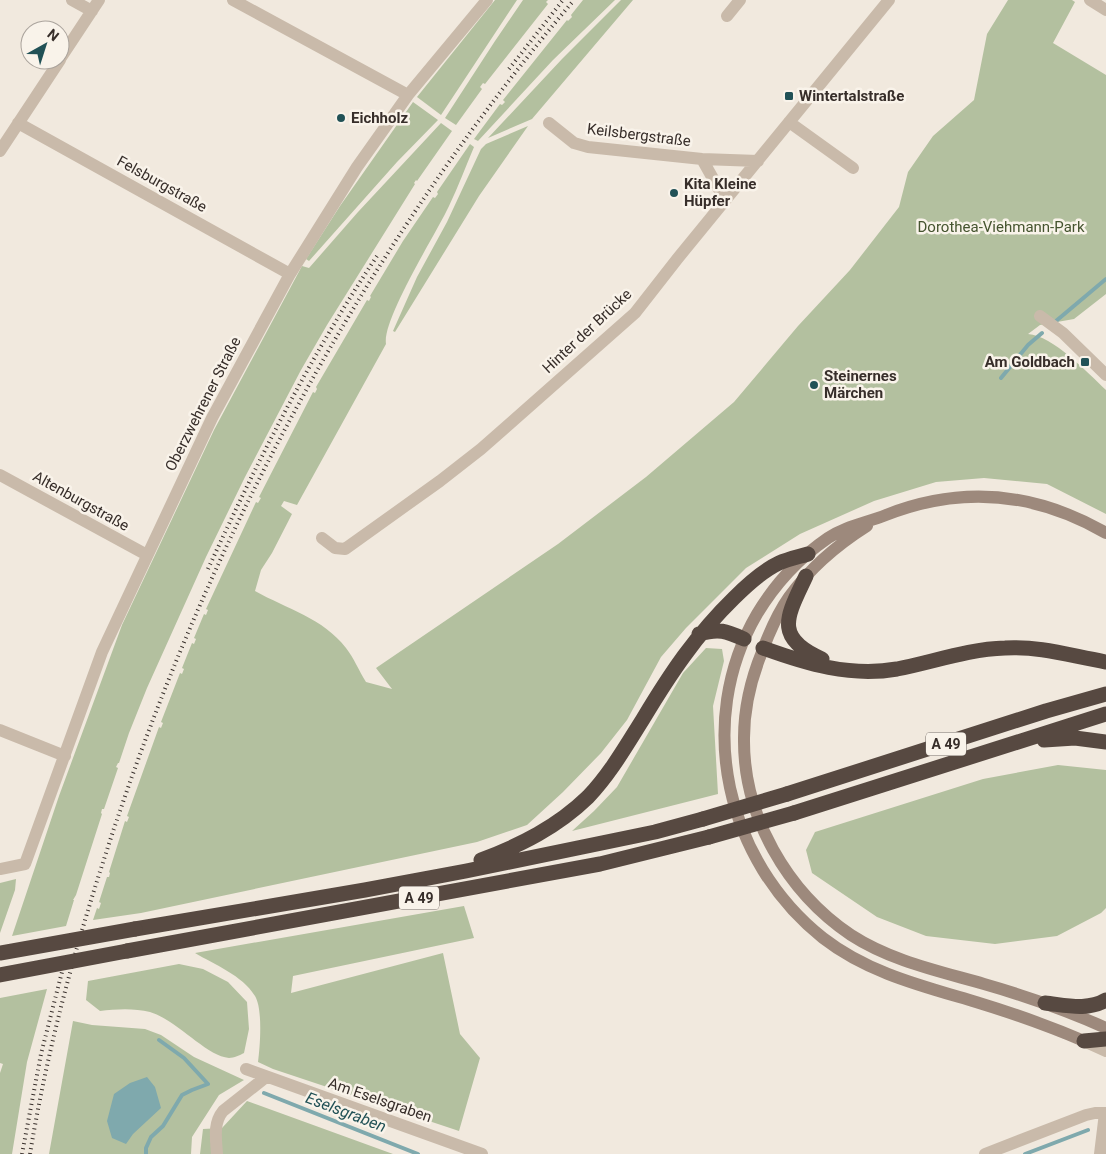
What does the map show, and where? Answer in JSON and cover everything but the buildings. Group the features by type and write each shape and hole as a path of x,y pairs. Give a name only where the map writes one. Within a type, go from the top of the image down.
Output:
{"highway":[{"path":"436,875 480,861 525,842 560,821 574,809 594,790 611,769 676,666 699,634 730,601 758,576 778,564 808,554"},
{"path":"806,576 789,616 791,636 806,652 846,670"},
{"path":"699,634 718,630 727,631 744,639"},
{"path":"763,648 812,665 862,671 896,669 947,656 1004,648 1055,651 1106,662"},
{"name":"A 49","path":"0,953 365,890 654,832 787,794 1046,711 1106,694"},
{"name":"A 49","path":"0,975 600,864 710,837 794,813 1106,714"},
{"path":"1018,742 1075,738 1106,742"},
{"path":"1045,1003 1084,1007 1094,1006 1106,1000"},
{"path":"1084,1041 1106,1039"}],"main road":[{"path":"1084,1041 995,1008 875,970 857,961 807,925 784,900 767,877 747,840 733,800 728,778 724,744 725,711 731,676 744,639 766,600 781,580 808,554 839,532 921,504 952,498 1000,497 1049,507 1106,533"},
{"path":"880,517 839,545 806,576 782,608 763,648 753,678 746,712 744,739 745,761 752,797 764,832 778,859 795,884 822,912 868,945 912,963 1045,1003 1106,1028"},
{"path":"744,639 763,648"}],"street":[{"path":"70,45 96,5 72,0"},
{"path":"233,0 408,95"},
{"name":"Oberzwehrener Straße","path":"0,869 25,864 102,652 212,418 290,274 352,175 408,95 487,0"},
{"path":"727,16 740,0"},
{"path":"1090,0 1106,10"},
{"name":"Hinter der Brücke","path":"322,538 335,548 345,549 440,481 481,448 635,313 789,122 882,2"},
{"path":"0,151 53,70"},
{"path":"789,122 854,168"},
{"name":"Felsburgstraße","path":"18,123 290,274"},
{"name":"Keilsbergstraße","path":"549,123 574,143 588,147 702,159 758,161"},
{"name":"Keilsbergstraße","path":"702,159 725,200"},
{"path":"1040,316 1105,371"},
{"name":"Altenburgstraße","path":"0,475 147,555"},
{"path":"0,730 65,756"},
{"path":"1084,1041 1106,1051"},
{"name":"Am Eselsgraben","path":"246,1069 482,1154"},
{"path":"217,1154 216,1124 218,1116 266,1077"},
{"path":"985,1154 1086,1116 1095,1113 1106,1113 1100,1154"}],"green space":[{"path":"495,0 517,0 441,115 417,97"},
{"path":"523,0 548,0 546,2 548,4 485,84 483,83 480,87 482,89 456,125 445,118"},
{"path":"583,0 615,0 553,60 478,141 474,139 500,104 502,105 505,102 503,100 567,20 572,17 571,15"},
{"path":"621,0 633,0 532,119 488,138 562,59"},
{"name":"Dorothea-Viehmann-Park","path":"1008,0 1072,0 1075,2 1053,43 1106,75 1106,294 1074,319 1040,325 1028,334 1038,336 1059,348 1106,390 1106,514 1047,484 984,478 936,482 874,501 800,534 746,568 686,628 661,657 627,720 601,753 527,825 477,842 141,913 93,920 101,903 99,902 107,877 109,877 125,821 127,822 129,817 127,816 180,673 182,674 184,669 182,668 192,643 194,644 196,639 194,638 204,614 206,615 208,610 206,609 256,502 258,503 261,498 259,497 313,392 315,393 316,387 367,300 369,301 370,296 403,241 433,197 435,198 438,194 437,192 470,144 474,147 459,184 392,316 387,332 386,344 297,505 284,501 281,506 292,514 261,570 255,591 304,615 327,629 352,656 366,682 392,689 376,668 558,544 646,477 734,402 798,326 850,270 899,207 908,172 933,136 974,100 987,34"},
{"path":"413,102 438,120 397,162 309,261 306,259 340,206"},
{"path":"441,123 452,131 414,183 301,370 206,557 147,688 116,767 118,768 104,809 102,809 66,926 12,936 59,796 122,625 214,430 302,266 309,268"},
{"path":"528,126 479,196 395,332 393,331 417,277 447,222 481,149 486,144"},
{"path":"706,648 722,649 724,661 713,706 718,794 572,831 617,787 683,673"},
{"path":"1058,765 1106,770 1106,908 1101,913 1057,936 995,944 926,936 877,917 812,873 806,850 815,832 983,779"},
{"path":"16,879 15,890 0,933 0,883"},
{"path":"464,906 474,938 293,976 291,993 443,953 460,1034 480,1058 459,1131 273,1069 258,1062 260,1019 258,1002 255,996 236,976 195,953"},
{"path":"179,964 203,969 228,982 247,1002 249,1029 244,1053 231,1058 220,1056 160,1016 138,1010 100,1011 86,1000 88,981"},
{"path":"47,989 27,1062 12,1154 0,1154 0,1073 3,1064 0,1063 0,998"},
{"path":"73,1021 92,1025 145,1029 161,1035 194,1057 244,1080 219,1095 192,1137 191,1154 49,1154"},
{"path":"247,1101 393,1154 200,1154 203,1129 222,1128"}],"water":[{"path":"147,1077 155,1087 161,1108 133,1134 126,1144 112,1138 107,1121 114,1094 130,1083"}],"waterway":[{"path":"1056,321 1106,279"},
{"path":"1001,378 1028,345 1042,333"},
{"name":"Eselsgraben","path":"146,1154 146,1148 151,1137 163,1126 182,1095 208,1084 184,1058 159,1040"},
{"name":"Eselsgraben","path":"264,1093 418,1154"},
{"name":"Eselsgraben","path":"1025,1154 1088,1130"}],"railway":[{"path":"509,69 563,0"},
{"path":"30,1154 62,1002 106,853 146,738 192,624 243,513 299,404 360,298 426,195 498,95 574,0"},
{"path":"208,569 266,447 287,408 331,329 379,253"},
{"path":"22,1154 41,1054 64,964"}],"place":[{"name":"Wintertalstraße","path":"789,96"},
{"name":"Eichholz","path":"341,118"},
{"name":"Kita Kleine Hüpfer","path":"674,193"},
{"name":"Am Goldbach","path":"1085,362"},
{"name":"Steinernes Märchen","path":"814,385"}]}
